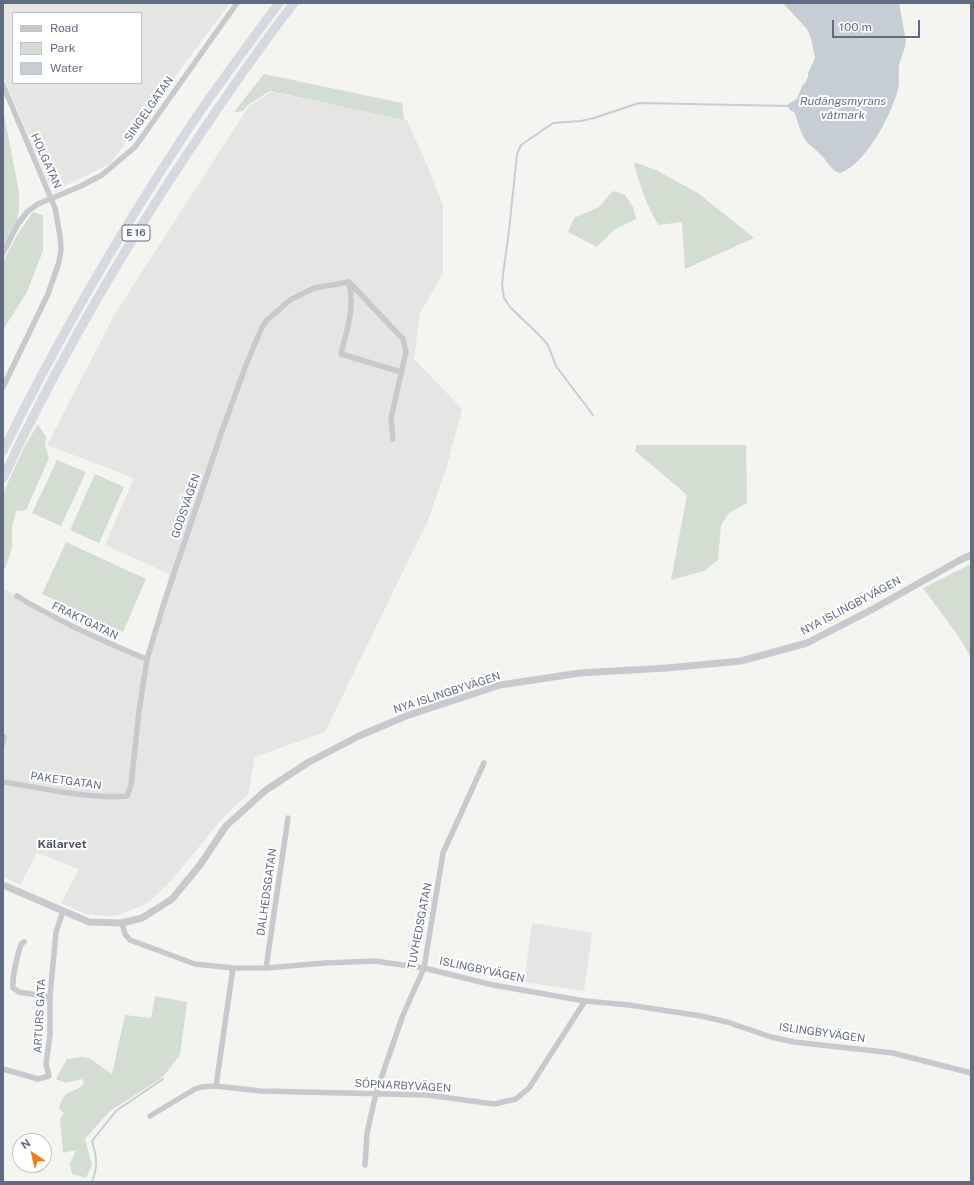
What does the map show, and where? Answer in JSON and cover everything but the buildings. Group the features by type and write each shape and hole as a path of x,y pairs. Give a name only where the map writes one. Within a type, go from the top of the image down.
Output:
{"highway":[{"name":"E 16","path":"3,451 58,344 120,236 188,130 234,63 279,3"},
{"name":"E 16","path":"3,478 61,364 130,242 210,119 244,70 294,3"}],"street":[{"name":"SINGELGATAN","path":"51,198 81,186 102,175 135,147 237,3"},
{"name":"HOLGATAN","path":"3,85 51,198 38,204 27,212 18,224 3,253"},
{"path":"3,387 48,294 59,262 61,250 59,224 51,198"},
{"path":"349,282 403,339 406,352 391,418 393,439"},
{"path":"349,282 352,297 350,315 341,354 402,372"},
{"name":"GODSVÄGEN","path":"127,796 131,785 139,711 147,659 164,603 222,431 246,365 262,327 271,316 290,300 314,288 349,282"},
{"name":"NYA ISLINGBYVÄGEN","path":"122,924 142,918 172,899 200,865 226,826 266,790 309,762 359,736 406,716 500,685 580,673 668,668 741,661 806,643 873,609 971,555"},
{"name":"FRAKTGATAN","path":"17,596 32,606 60,620 121,649 147,659"},
{"name":"TUVHEDSGATAN","path":"365,1165 367,1133 376,1094 403,1015 424,968 443,853 484,762"},
{"name":"PAKETGATAN","path":"3,782 66,792 113,797 127,796"},
{"name":"DALHEDSGATAN","path":"266,968 288,818"},
{"path":"3,886 89,922 122,924"},
{"name":"ARTURS GATA","path":"3,1069 38,1079 49,1076 46,1064 50,1035 50,997 56,932 62,911"},
{"name":"ISLINGBYVÄGEN","path":"122,924 125,934 130,940 194,964 233,968 266,968 325,963 375,961 424,968 493,985 585,1001 629,1005 701,1016 726,1022 771,1037 794,1042 893,1053 971,1073"},
{"path":"24,942 21,944 16,964 12,982 13,988 19,992 50,997"},
{"path":"216,1086 233,968"},
{"name":"SÖPNARBYVÄGEN","path":"150,1116 195,1089 216,1086 261,1091 427,1095 494,1104 516,1099 529,1088 585,1001"}],"shaded area":[{"path":"3,3 230,3 110,164 56,190 49,184 4,78"},
{"path":"271,92 407,120 431,174 443,206 443,274 420,313 414,359 462,409 447,466 428,520 325,732 255,757 248,794 221,820 171,881 148,903 116,916 85,914 61,903 79,869 37,853 20,885 3,876 3,588 32,606 146,659 164,603 169,574 105,545 134,478 47,445 116,312 249,106"},
{"path":"532,923 592,933 584,991 524,982"}],"green space":[{"path":"264,74 402,103 404,120 270,91 249,104 243,111 234,112"},
{"path":"3,109 19,192 19,210 17,221 3,253"},
{"path":"634,162 656,170 698,193 754,238 685,269 682,222 659,225 644,195"},
{"path":"613,191 625,195 633,207 636,219 614,230 597,247 568,232 574,218 599,207"},
{"path":"33,212 43,215 43,251 27,292 3,330 3,262 16,237"},
{"path":"38,424 46,437 45,444 49,458 26,510 16,511 12,528 12,548 5,569 3,569 3,493 25,446"},
{"path":"636,445 746,445 747,503 729,513 721,525 718,560 704,571 671,580 687,495 635,451"},
{"path":"57,460 86,472 61,526 32,513"},
{"path":"95,474 124,487 99,543 70,530"},
{"path":"66,542 146,579 123,632 42,594"},
{"path":"971,564 971,658 961,640 923,588"},
{"path":"155,996 187,1002 180,1055 163,1077 110,1111 85,1139 92,1165 86,1178 72,1174 70,1164 76,1150 63,1153 60,1119 64,1113 59,1109 61,1102 66,1095 84,1084 82,1079 66,1083 56,1079 67,1059 80,1057 89,1058 112,1074 125,1015 151,1018"}],"water":[{"name":"Rudängsmyrans våtmark","path":"783,3 899,3 906,41 899,65 899,86 895,99 884,124 868,149 859,160 840,173 832,168 807,142 794,112 787,106 797,99 802,86 808,77 808,73 815,58 811,38 807,29"}],"waterway":[{"path":"593,415 556,366 548,345 510,307 504,298 502,285 517,154 521,145 553,123 581,121 594,118 639,103 789,106"},
{"path":"92,1182 96,1162 92,1141 116,1111 163,1079"}],"district":[{"name":"Kälarvet","path":"62,844"}]}
